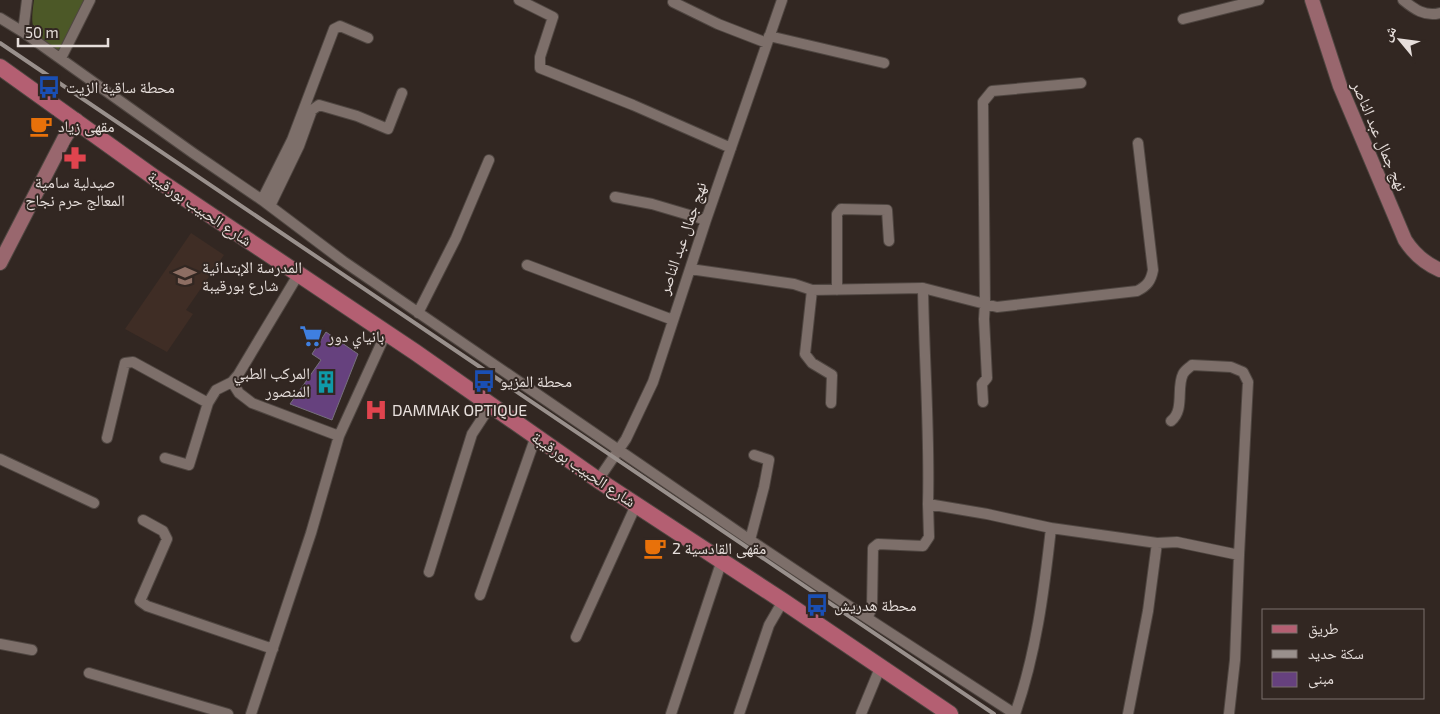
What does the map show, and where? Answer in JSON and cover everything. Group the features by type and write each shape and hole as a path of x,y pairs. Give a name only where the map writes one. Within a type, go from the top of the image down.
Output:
{"main road":[{"name":"شارع الحبيب بورقيبة","path":"0,67 155,178 386,333 598,480 722,560 950,714"}],"street":[{"path":"23,32 26,0"},
{"path":"61,58 90,0"},
{"path":"519,0 553,17 540,57 540,68 633,105 731,148"},
{"name":"نهج جمال عبد الناصر","path":"598,480 620,450 653,382 706,220 782,0"},
{"path":"1183,19 1259,0"},
{"path":"1403,0 1415,10 1431,15 1440,13"},
{"name":"نهج جمال عبد الناصر","path":"1315,1 1340,86 1405,240 1421,260 1440,270"},
{"path":"673,2 718,24 768,40 884,63"},
{"path":"0,18 61,58 266,203 343,261 750,540 1015,714 1034,648 1044,594 1051,528"},
{"path":"266,203 334,29 340,26 368,38"},
{"path":"984,402 982,384 987,378 984,319 983,102 992,91 1081,83"},
{"path":"266,203 299,146 312,110 319,105 388,129 402,93"},
{"path":"0,263 64,138 76,120"},
{"path":"690,269 794,284 812,290 923,288 998,308 1137,291 1146,287 1151,279 1153,270 1138,142"},
{"path":"418,312 456,238 489,160"},
{"path":"615,197 652,204 706,220"},
{"path":"837,290 837,214 841,209 887,210 889,241"},
{"path":"527,265 673,320"},
{"path":"165,458 189,465 208,403 216,390 232,382 238,376 298,274"},
{"path":"868,618 872,608 873,548 878,544 923,546 929,537 930,457 923,288"},
{"path":"812,290 805,354 812,363 832,375 831,403"},
{"path":"251,714 311,533 339,436 386,333"},
{"path":"108,438 125,363 133,362 208,403"},
{"path":"1171,421 1179,408 1181,378 1184,372 1192,365 1231,367 1243,372 1248,382 1235,660 1229,714"},
{"path":"232,382 239,393 252,403 339,436"},
{"path":"429,572 472,434 491,405"},
{"path":"480,595 536,436"},
{"path":"750,540 769,460 754,455"},
{"path":"0,459 94,503"},
{"path":"928,504 1051,528 1157,543 1177,542 1239,555"},
{"path":"576,637 636,505"},
{"path":"143,520 163,531 167,539 140,601 147,606 273,649"},
{"path":"1128,714 1148,611 1157,543"},
{"path":"671,714 722,560"},
{"path":"739,714 769,625 783,601"},
{"path":"0,644 32,650"},
{"path":"861,714 880,668"},
{"path":"89,673 228,714"}],"shaded area":[{"name":"المدرسة الإبتدائية شارع بورقيبة","path":"191,233 224,255 186,310 193,314 167,352 125,329"}],"green space":[{"path":"34,0 86,0 60,52 35,31 32,20"}],"building":[{"name":"المركب الطبي المنصور","path":"326,332 358,354 332,420 290,404 321,360 312,354"}],"railway":[{"path":"0,43 994,714"}],"place":[{"name":"محطة ساقية الزيت","path":"49,87"},
{"name":"مقهى زياد","path":"41,126"},
{"name":"صيدلية سامية المعالج حرم نجاح","path":"75,158"},
{"name":"المدرسة الإبتدائية شارع بورقيبة","path":"185,276"},
{"name":"بانياي دور","path":"311,336"},
{"name":"محطة المزيو","path":"484,381"},
{"name":"المركب الطبي المنصور","path":"326,382"},
{"name":"DAMMAK OPTIQUE","path":"376,410"},
{"name":"مقهى القادسية 2","path":"655,548"},
{"name":"محطة هدريش","path":"817,605"}]}
